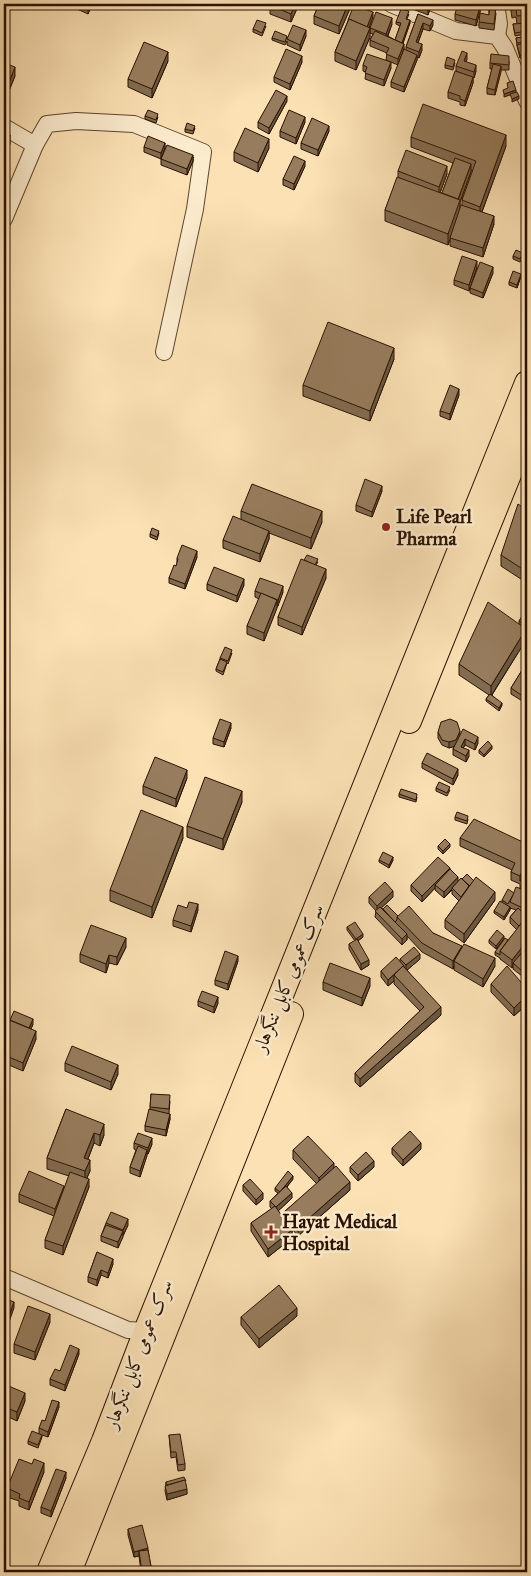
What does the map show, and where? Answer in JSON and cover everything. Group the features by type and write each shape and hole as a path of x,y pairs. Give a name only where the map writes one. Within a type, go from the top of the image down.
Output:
{"highway":[{"name":"سرک عمومی کابل ننگرهار","path":"49,1572 239,1124 456,582 527,383"},
{"name":"سرک عمومی کابل ننگرهار","path":"456,582 527,430"},
{"name":"سرک عمومی کابل ننگرهار","path":"69,1572 155,1325"}],"street":[{"path":"391,4 408,7 456,31 497,36"},
{"path":"496,4 499,24 497,36 505,48 527,101"},
{"path":"4,219 35,145 47,124 76,121 134,124 203,152 195,209 164,352"},
{"path":"4,127 35,145"},
{"path":"4,1277 128,1330 155,1325"}],"building":[{"path":"271,4 295,4 291,14"},
{"path":"319,4 348,4 339,26 314,16"},
{"path":"414,4 430,4 428,9"},
{"path":"458,4 481,4 476,20 455,14"},
{"path":"511,4 527,4 527,15 517,16 516,9 512,10"},
{"path":"354,5 373,12 367,27 348,20"},
{"path":"490,7 496,7 494,24 479,22 480,13 489,15"},
{"path":"401,9 409,11 406,19 410,20 402,43 395,40 401,23 396,22"},
{"path":"376,12 392,18 386,34 370,28"},
{"path":"418,14 433,20 430,26 423,23 416,42 422,44 419,52 406,47"},
{"path":"349,19 370,28 356,61 335,52"},
{"path":"257,20 266,23 262,33 253,29"},
{"path":"527,23 527,31 515,33 513,24"},
{"path":"293,25 306,30 300,45 287,39"},
{"path":"275,31 287,36 285,42 272,38"},
{"path":"375,31 404,44 398,59 386,54 389,48 370,40"},
{"path":"523,37 524,42 517,43 516,38"},
{"path":"144,42 168,52 152,89 128,79"},
{"path":"524,43 527,54 520,55 517,45"},
{"path":"286,49 302,56 290,84 274,77"},
{"path":"404,49 417,55 404,87 391,82"},
{"path":"462,51 467,53 464,61 476,65 474,72 456,66"},
{"path":"367,54 391,62 384,80 365,73 367,67 363,65"},
{"path":"491,54 509,56 509,65 490,63"},
{"path":"447,57 455,60 453,67 445,65"},
{"path":"4,63 15,67 6,90 4,89"},
{"path":"493,64 501,66 495,90 487,88"},
{"path":"455,71 473,77 465,101 460,99 460,96 448,92"},
{"path":"513,81 516,90 504,94 503,90 508,88 507,83"},
{"path":"276,90 287,96 269,128 258,122"},
{"path":"517,92 519,96 512,99 510,94"},
{"path":"423,104 506,135 480,207 462,200 476,161 411,137"},
{"path":"148,110 158,114 156,120 145,116"},
{"path":"289,110 305,117 296,138 280,131"},
{"path":"312,118 329,126 318,150 301,143"},
{"path":"187,123 195,126 193,131 185,129"},
{"path":"245,128 269,139 258,163 234,152"},
{"path":"4,133 10,135 4,152"},
{"path":"148,136 165,143 161,153 144,147"},
{"path":"167,145 193,155 187,169 161,159"},
{"path":"406,150 447,166 439,187 398,171"},
{"path":"294,156 305,161 294,184 283,179"},
{"path":"455,158 471,164 458,199 442,193"},
{"path":"397,177 460,200 448,234 385,210"},
{"path":"461,205 494,216 483,248 450,238"},
{"path":"516,250 523,253 520,259 513,256"},
{"path":"462,256 477,261 469,285 454,280"},
{"path":"480,262 493,267 483,293 470,288"},
{"path":"513,271 521,274 517,285 509,282"},
{"path":"328,322 394,348 370,411 303,385"},
{"path":"450,385 459,389 450,414 440,411"},
{"path":"365,479 382,486 372,512 356,505"},
{"path":"252,484 322,511 311,538 241,511"},
{"path":"518,504 527,510 527,572 501,555"},
{"path":"233,516 269,531 260,554 223,540"},
{"path":"152,528 159,531 157,537 150,534"},
{"path":"182,545 197,551 185,584 169,578 174,565 176,566"},
{"path":"307,555 318,559 315,565 304,560"},
{"path":"301,559 326,569 302,627 278,617"},
{"path":"214,567 244,579 237,596 207,584"},
{"path":"260,578 283,586 278,600 255,591"},
{"path":"261,593 277,600 264,633 247,626"},
{"path":"488,602 526,629 491,686 459,664"},
{"path":"527,609 527,626 519,621"},
{"path":"225,647 232,650 228,661 220,658"},
{"path":"220,659 227,662 223,672 216,669"},
{"path":"524,667 527,669 527,692 524,697 511,688"},
{"path":"490,694 502,703 499,708 486,699"},
{"path":"220,719 231,723 224,742 213,738"},
{"path":"450,719 457,722 460,731 456,740 449,742 442,740 438,732 441,722"},
{"path":"463,729 478,737 475,744 465,739 461,747 469,750 466,756 453,749"},
{"path":"488,741 492,746 484,755 479,750"},
{"path":"427,753 458,769 453,779 422,763"},
{"path":"155,757 187,770 176,799 143,786"},
{"path":"205,777 242,791 223,839 187,826"},
{"path":"439,782 450,787 447,793 436,788"},
{"path":"401,789 417,794 416,800 399,794"},
{"path":"141,810 183,827 152,907 110,890"},
{"path":"457,812 468,816 467,821 455,817"},
{"path":"474,819 527,844 527,861 520,876 511,872 515,863 460,838"},
{"path":"445,839 450,844 443,851 438,846"},
{"path":"383,852 393,857 389,865 379,860"},
{"path":"438,857 450,868 422,896 411,885"},
{"path":"527,865 527,885 520,881"},
{"path":"450,869 458,877 444,892 435,885"},
{"path":"467,874 474,881 470,886 462,879"},
{"path":"476,877 495,892 464,934 445,920"},
{"path":"461,878 469,886 461,897 452,888"},
{"path":"385,882 393,891 377,906 369,897"},
{"path":"516,887 527,891 527,910 510,902"},
{"path":"508,889 514,893 508,904 502,900"},
{"path":"500,901 510,907 504,917 494,911"},
{"path":"189,902 198,904 191,926 173,920 178,905 187,908"},
{"path":"387,905 398,916 395,922 383,909"},
{"path":"409,906 433,933 462,946 453,961 422,943 397,917"},
{"path":"380,907 407,934 402,939 375,911"},
{"path":"518,908 527,917 519,926 510,917"},
{"path":"526,917 527,941 512,960 500,951"},
{"path":"355,922 363,934 356,939 347,927"},
{"path":"91,925 126,938 117,957 109,955 106,964 80,954"},
{"path":"497,930 504,936 496,946 489,940"},
{"path":"505,938 508,940 500,951 500,955 495,952"},
{"path":"357,939 369,960 361,964 349,944"},
{"path":"464,944 495,958 483,979 454,961"},
{"path":"414,947 420,954 406,965 400,959"},
{"path":"525,949 527,951 527,964 522,971 513,963"},
{"path":"225,951 238,956 228,984 215,980"},
{"path":"396,957 404,966 388,980 381,971"},
{"path":"330,963 370,978 362,998 323,982"},
{"path":"403,966 441,1007 360,1079 355,1073 424,1007 394,975"},
{"path":"507,966 527,989 527,995 514,1008 491,984"},
{"path":"202,991 218,997 214,1007 198,1001"},
{"path":"14,1011 33,1019 29,1028 10,1020"},
{"path":"4,1018 36,1031 23,1063 4,1055"},
{"path":"72,1046 118,1065 111,1082 65,1063"},
{"path":"151,1094 170,1095 169,1109 150,1107"},
{"path":"66,1109 104,1124 100,1135 94,1133 84,1158 90,1160 85,1171 47,1158"},
{"path":"149,1109 170,1114 166,1130 145,1126"},
{"path":"410,1131 421,1143 403,1160 392,1148"},
{"path":"138,1133 152,1138 148,1148 134,1143"},
{"path":"308,1136 334,1163 319,1178 293,1150"},
{"path":"138,1146 147,1150 140,1171 130,1167"},
{"path":"366,1152 374,1161 358,1175 350,1167"},
{"path":"336,1166 350,1182 298,1228 284,1212"},
{"path":"29,1171 64,1186 55,1209 19,1194"},
{"path":"288,1171 293,1176 280,1192 275,1188"},
{"path":"70,1172 89,1179 63,1246 45,1240"},
{"path":"250,1179 263,1193 256,1200 243,1185"},
{"path":"286,1186 292,1193 276,1207 270,1201"},
{"path":"275,1206 292,1230 268,1249 251,1223"},
{"path":"111,1212 128,1219 123,1230 106,1223"},
{"path":"106,1225 123,1231 118,1242 101,1236"},
{"path":"97,1252 113,1259 108,1273 101,1270 97,1280 88,1277"},
{"path":"279,1285 297,1308 259,1339 241,1317"},
{"path":"4,1298 14,1302 4,1330"},
{"path":"28,1306 50,1314 35,1352 14,1344"},
{"path":"70,1345 79,1349 65,1385 50,1379 55,1369 60,1371"},
{"path":"4,1384 25,1393 17,1412 4,1407"},
{"path":"52,1400 59,1402 48,1432 39,1428 42,1420 45,1421"},
{"path":"32,1431 42,1435 38,1445 28,1441"},
{"path":"180,1434 185,1464 178,1465 176,1452 171,1452 169,1435"},
{"path":"19,1459 32,1464 34,1459 44,1463 29,1502 19,1498 20,1494 7,1488"},
{"path":"56,1469 66,1472 51,1511 41,1507"},
{"path":"184,1477 186,1481 167,1485 166,1482"},
{"path":"185,1480 187,1489 167,1494 165,1486"},
{"path":"4,1499 8,1500 4,1511"},
{"path":"142,1525 148,1548 134,1552 128,1529"},
{"path":"148,1550 152,1572 142,1572 139,1551"}],"place":[{"name":"Life Pearl Pharma","path":"386,527"},
{"name":"Hayat Medical Hospital","path":"271,1232"}]}
